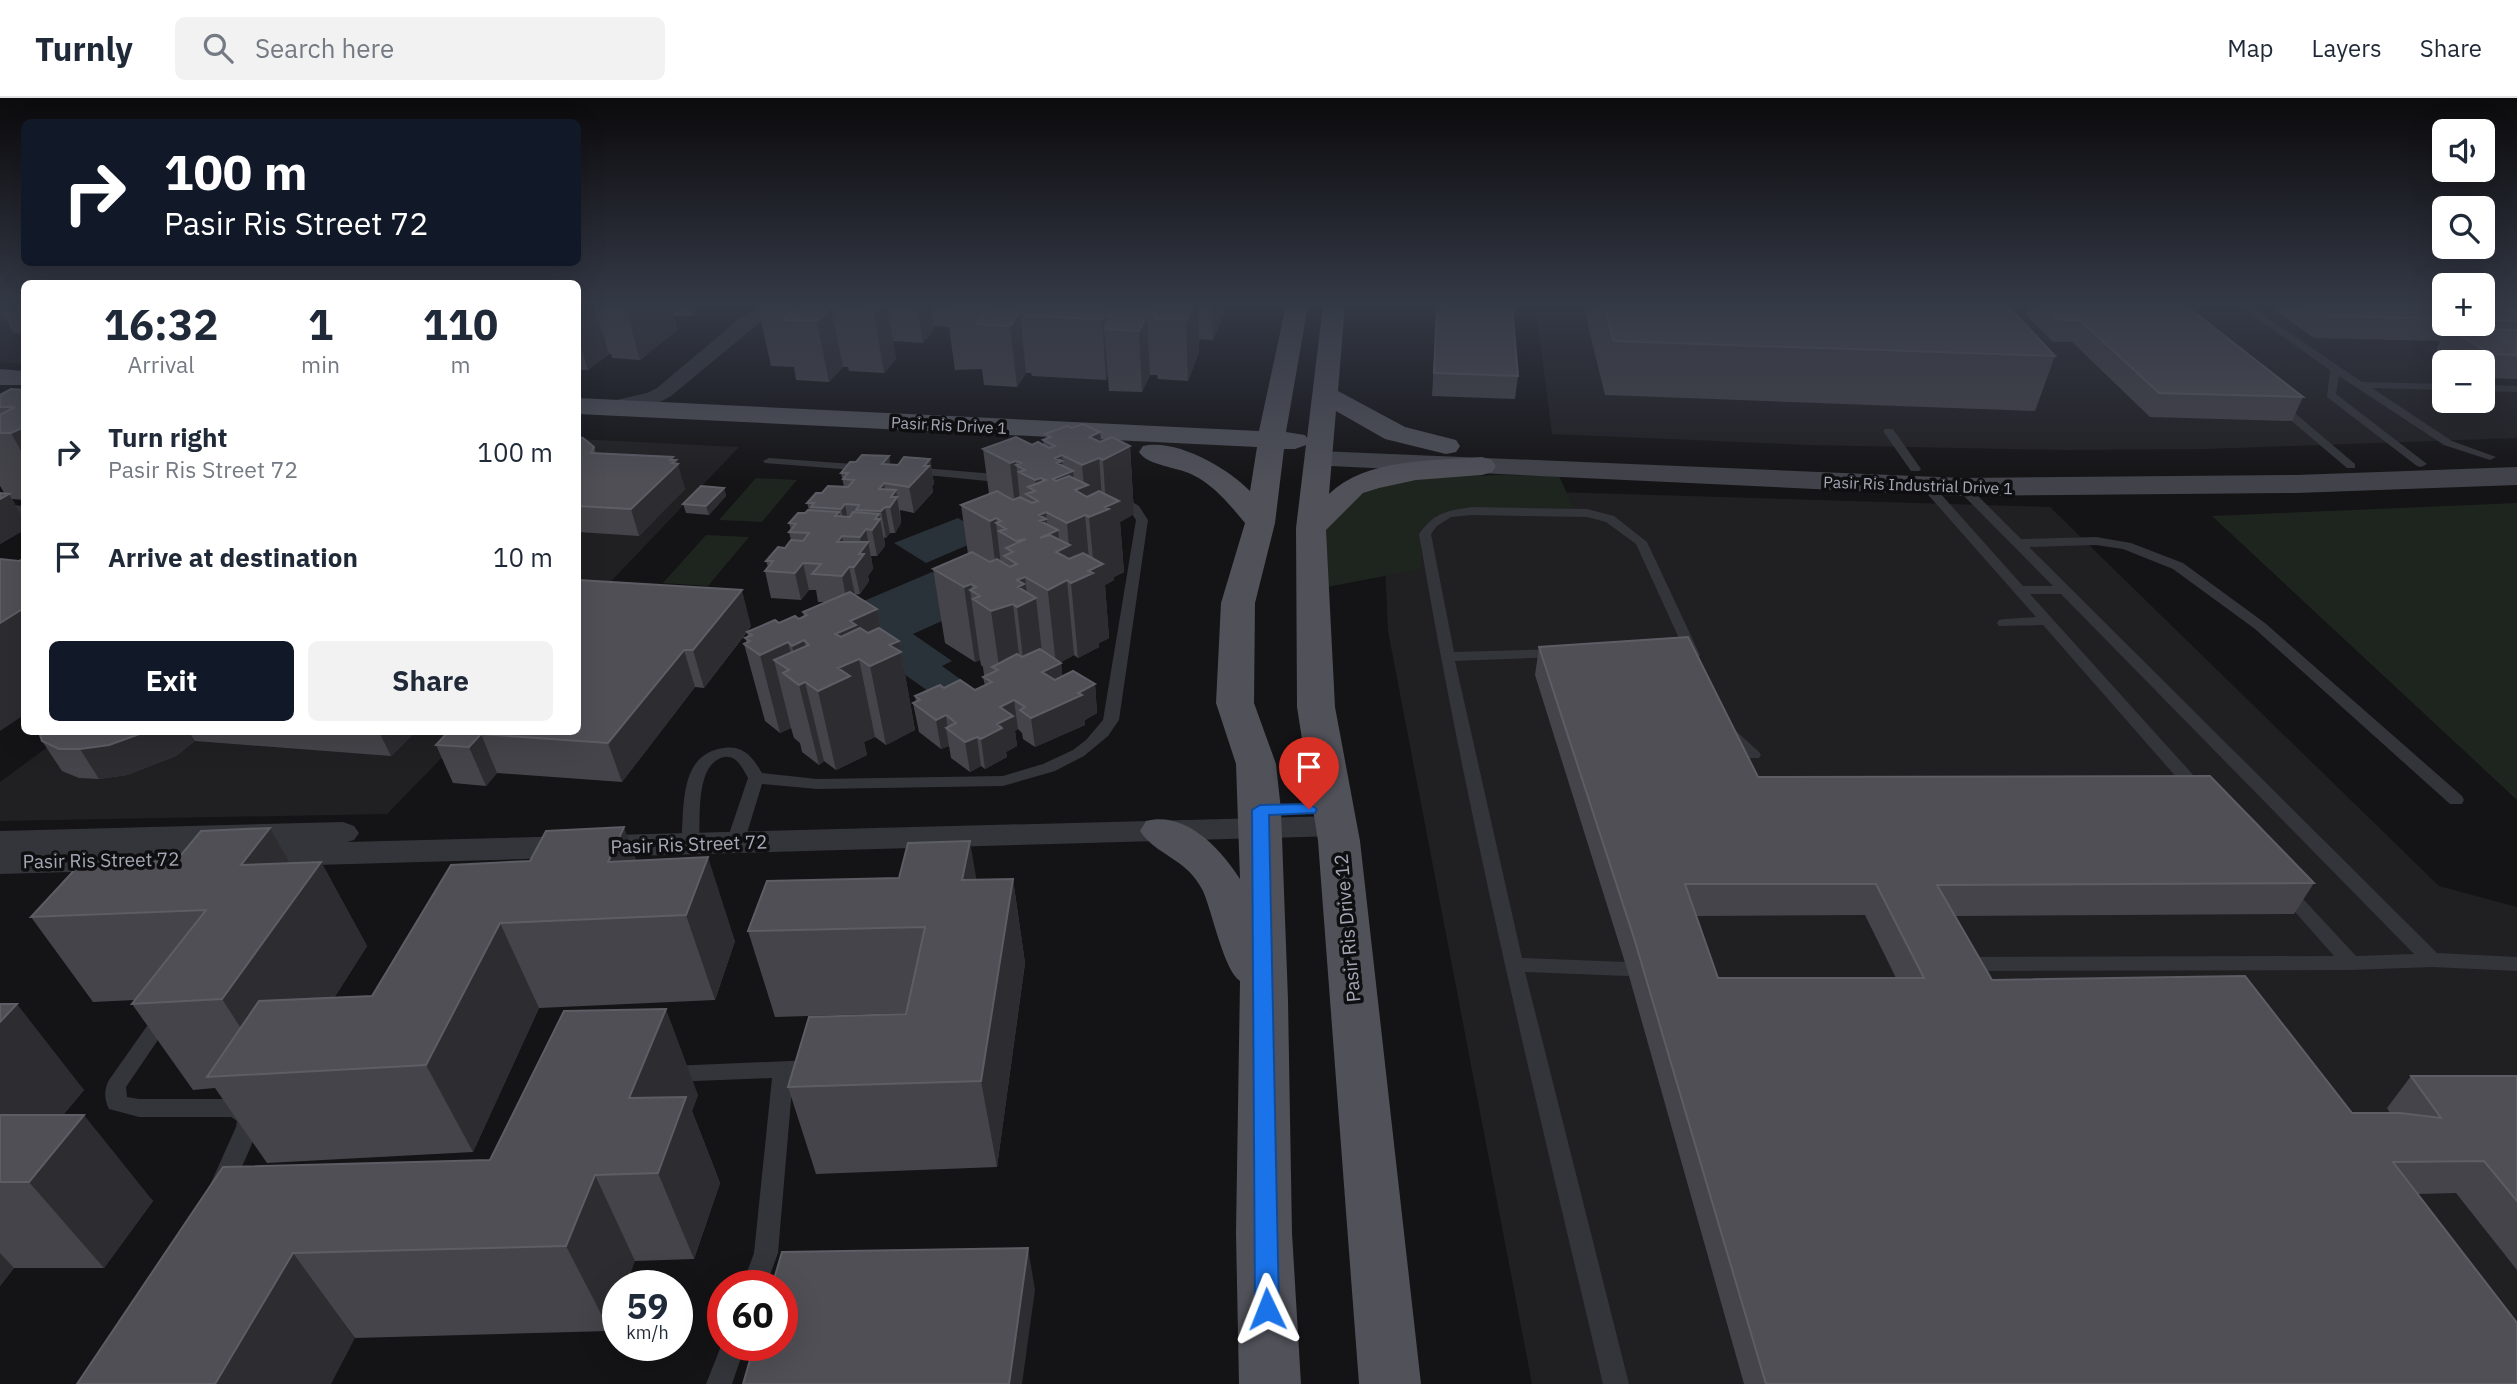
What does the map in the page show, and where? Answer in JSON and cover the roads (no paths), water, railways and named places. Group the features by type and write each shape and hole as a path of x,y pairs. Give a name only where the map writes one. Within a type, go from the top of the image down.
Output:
{"main road":[{"path":"1270,1384 1264,1233 1265,1000 1260,819 1256,764 1235,703 1238,603 1260,523 1285,365"},
{"name":"Pasir Ris Drive 12","path":"1329,365 1311,528 1316,707 1335,818 1390,1384"},
{"path":"0,377 21,378"},
{"path":"0,396 21,397"},
{"path":"1326,396 1395,433 1446,446"},
{"path":"1153,444 1251,413 1278,401"},
{"name":"Pasir Ris Drive 1","path":"581,406 696,411 1153,444"},
{"name":"Pasir Ris Drive 1","path":"581,422 1320,450"},
{"path":"1153,444 1216,474 1238,495 1260,523"},
{"name":"Pasir Ris Industrial Drive 1","path":"1320,450 1446,446 1921,478 1962,488 2296,484 2517,475"},
{"name":"Pasir Ris Industrial Drive 1","path":"1320,450 1482,466 1921,478 2053,472 2421,464 2504,457"},
{"path":"2421,464 2449,473"},
{"path":"1311,528 1353,487 1397,473 1482,466"},
{"path":"2351,466 2386,474 2517,475"},
{"path":"1161,831 1184,841 1199,853 1223,885 1265,1000"}],"street":[{"path":"610,407 653,398 696,365"},
{"path":"696,411 683,404 683,394 714,365"},
{"name":"Pasir Ris Street 72","path":"0,863 739,833 1335,818"},
{"name":"Pasir Ris Street 72","path":"739,833 1161,831 1260,819"},
{"name":"Pasir Ris Street 72","path":"0,842 692,835"}],"lane":[{"path":"2328,365 2448,443 2504,457"},
{"path":"2335,370 2330,395 2421,464"},
{"path":"2358,385 2432,387"},
{"path":"2495,388 2517,389"},
{"path":"2271,397 2351,466"},
{"path":"1889,431 1921,478 2213,808"},
{"path":"769,460 877,469"},
{"path":"904,471 1026,480"},
{"path":"1962,488 2432,960"},
{"path":"756,778 817,784 1003,781 1040,771 1093,743 1104,734 1111,720 1142,520 1129,504 1103,490"},
{"path":"0,508 21,510"},
{"path":"1616,1384 1513,965 1446,657 1425,534 1433,523 1448,514 1472,511 1587,513 1610,519 1641,542 1683,648 1702,671"},
{"path":"2017,543 2096,541 2126,546 2178,566 2260,626 2456,800"},
{"path":"2018,590 2064,590"},
{"path":"2004,622 2047,621"},
{"path":"1446,657 1574,652"},
{"path":"1722,715 1730,736 1753,755"},
{"path":"692,835 691,812 697,773 705,760 717,754 734,751 744,755 756,778 739,833"},
{"path":"2277,880 2351,963"},
{"path":"1952,964 2233,964 2432,960 2517,964"},
{"path":"2233,964 2250,985"},
{"path":"1513,965 1627,969"},
{"path":"154,1031 116,1086 116,1103 139,1108 236,1108 248,1118 247,1133 227,1166 221,1186 227,1199 236,1203"},
{"path":"648,1076 835,1066"},
{"path":"760,1270 766,1253 783,1069"},
{"path":"719,1384 727,1361"}]}
